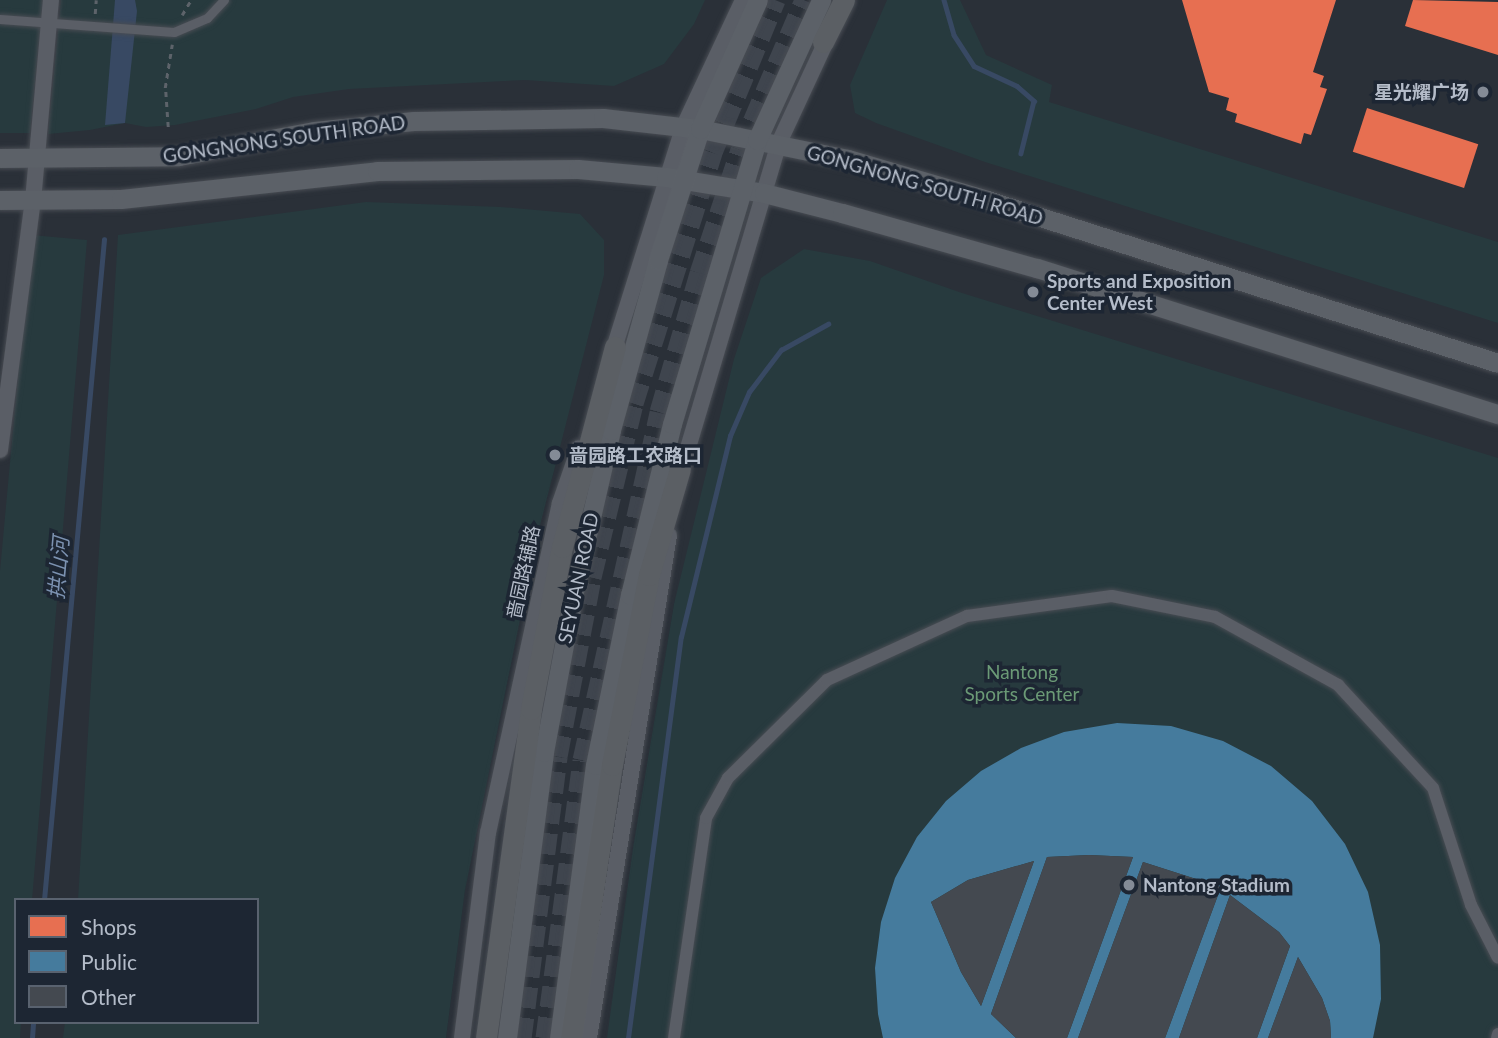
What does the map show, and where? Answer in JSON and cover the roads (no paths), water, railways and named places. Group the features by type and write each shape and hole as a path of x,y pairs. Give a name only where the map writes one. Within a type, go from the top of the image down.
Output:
{"highway":[{"path":"823,43 844,0"},
{"path":"486,1038 531,709 562,547 615,347"},
{"path":"571,1038 612,765 649,575 680,469"}],"main road":[{"name":"SEYUAN ROAD","path":"507,1038 544,752 574,592 611,429 674,180 692,128 758,0"},
{"path":"559,1038 595,765 630,595 675,411 757,140 821,0"},
{"name":"GONGNONG SOUTH ROAD","path":"0,158 179,156 314,131 414,121 603,118 692,128 848,159 987,200 1498,363"},
{"name":"GONGNONG SOUTH ROAD","path":"0,200 121,199 377,171 578,169 674,180 764,193 1037,268 1498,414"}],"street":[{"path":"0,450 33,201 51,0"},
{"path":"0,19 176,32 207,18 224,0"},
{"path":"692,128 743,0"},
{"path":"589,1038 680,469 778,145 823,43 853,0"},
{"name":"啬园路辅路","path":"462,1038 488,833 557,516 674,180"},
{"path":"674,1038 706,818 727,778 827,680 967,616 1112,596 1215,617 1338,685 1433,788 1472,905 1498,958"}],"water":[{"path":"115,0 135,0 137,11 125,123 105,125"}],"waterway":[{"path":"944,0 954,35 974,66 1017,86 1034,101 1021,153"},
{"name":"拱山河","path":"44,898 104,240"},
{"path":"628,1038 681,637 730,436 749,392 781,350 828,324"},
{"name":"拱山河","path":"32,1038 33,1024"}],"tunnel":[{"path":"521,1038 557,756 591,577 633,403 712,152 775,0"},
{"path":"546,1038 583,760 660,412 700,273 741,150 805,0"}],"place":[{"name":"星光耀广场","path":"1483,92"},
{"name":"Sports and Exposition Center West","path":"1033,292"},
{"name":"啬园路工农路口","path":"555,455"},
{"name":"Nantong Stadium","path":"1129,885"}],"park label":[{"name":"Nantong Sports Center","path":"1022,683"}]}
